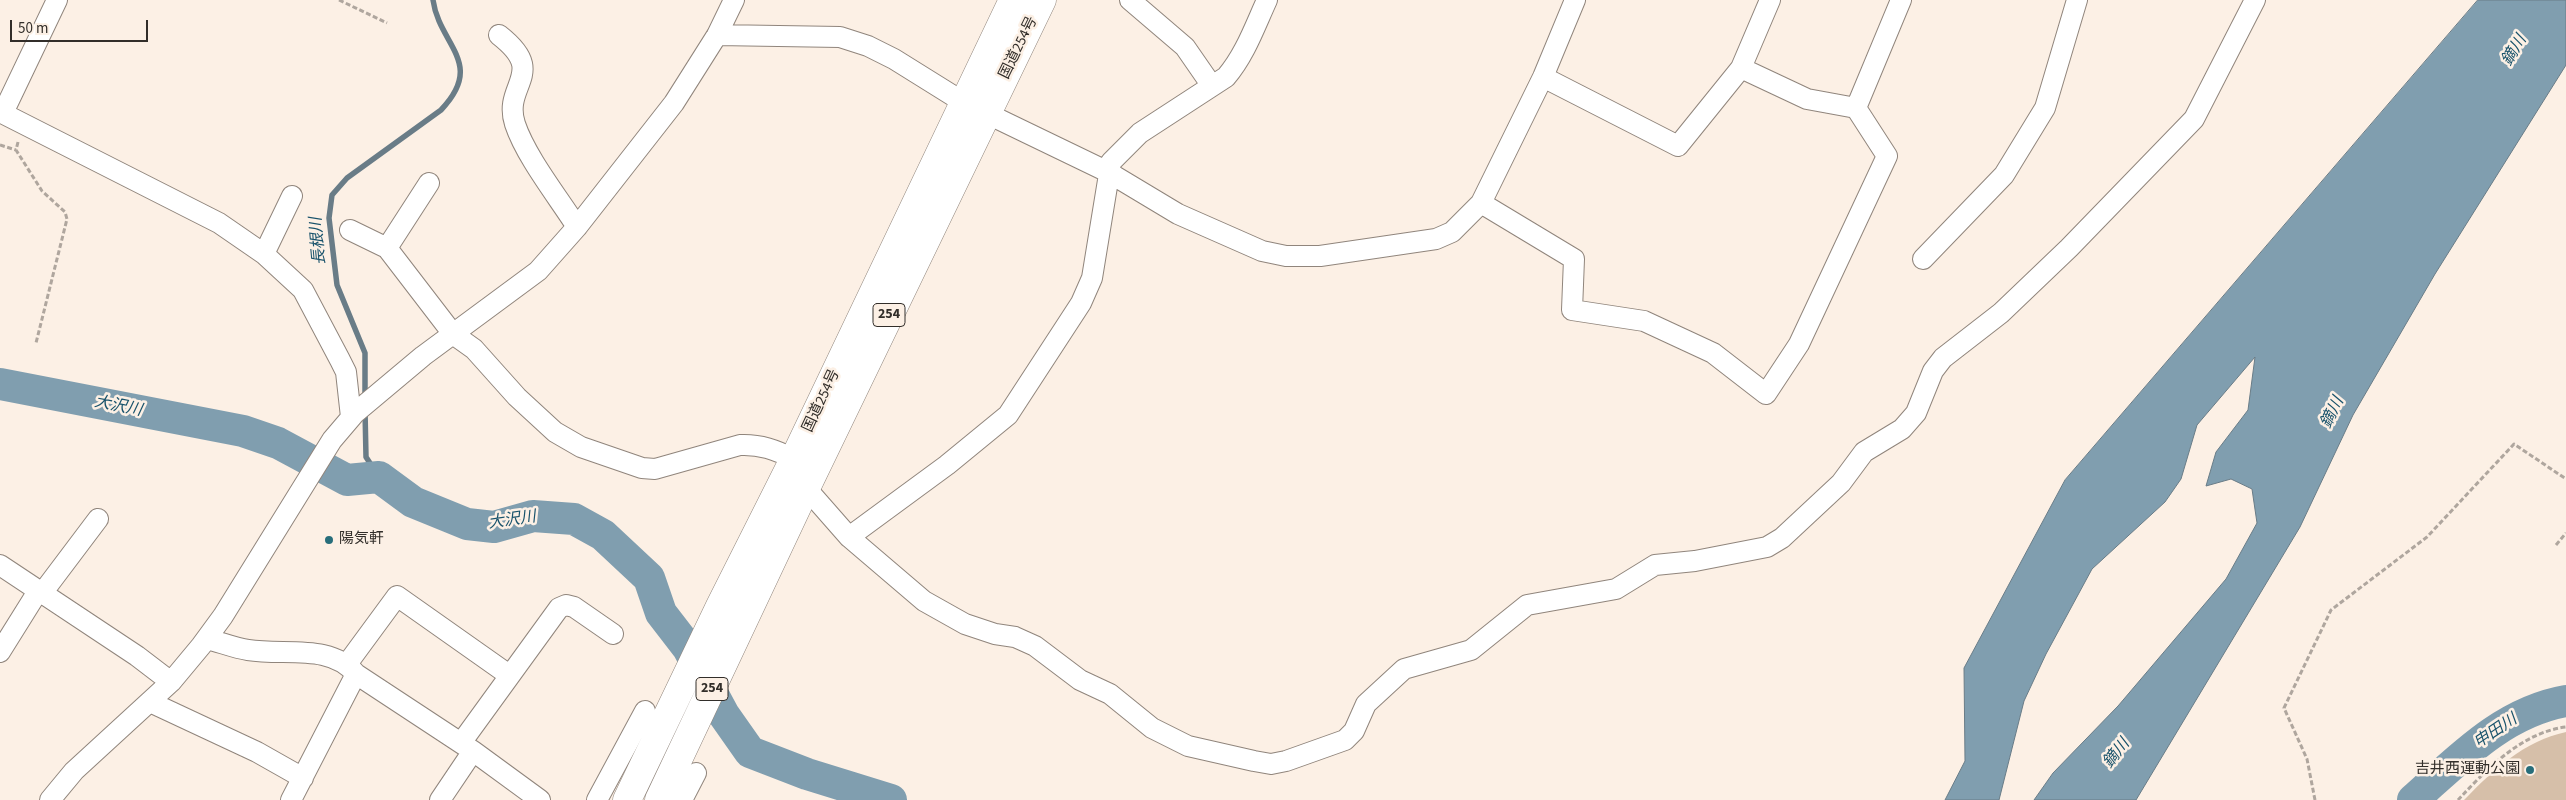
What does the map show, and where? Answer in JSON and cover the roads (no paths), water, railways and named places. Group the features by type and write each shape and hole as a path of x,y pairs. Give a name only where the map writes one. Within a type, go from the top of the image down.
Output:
{"highway":[{"name":"国道254号","path":"659,800 806,488 975,108 1013,0"},
{"name":"国道254号","path":"627,800 655,716 720,606 975,108 1042,0"}],"street":[{"path":"58,0 1,113 219,222 264,254 302,290 346,372 353,415"},
{"path":"50,800 74,771 171,682 207,639 332,440 353,415 453,334 538,271 577,227 674,103 717,36 734,0"},
{"path":"1130,0 1185,47 1212,86"},
{"path":"850,537 948,464 1012,410 1081,303 1092,278 1111,162 1140,133 1226,77 1235,66 1268,0"},
{"path":"717,36 840,37 868,46 894,59 975,108 1108,172 1178,214 1262,251 1286,256 1320,256 1436,239 1452,232 1481,203 1543,77 1575,0"},
{"path":"1543,77 1678,146 1741,68 1770,0"},
{"path":"1856,108 1901,0"},
{"path":"1923,259 2004,175 2046,108 2077,0"},
{"path":"806,488 850,537 924,601 965,624 995,634 1015,637 1035,646 1080,680 1110,694 1152,728 1188,746 1271,764 1286,761 1345,740 1354,731 1366,704 1404,669 1471,650 1527,605 1616,589 1655,565 1694,561 1767,547 1782,538 1841,483 1864,452 1902,429 1916,413 1932,371 1943,358 2002,313 2049,268 2194,119 2255,0"},
{"path":"499,35 513,46 521,57 522,74 515,97 514,122 522,141 577,227"},
{"path":"1481,203 1574,259 1572,310 1644,320 1713,353 1766,394 1799,344 1887,156 1856,108 1808,99 1741,68"},
{"path":"387,248 430,183"},
{"path":"264,254 292,196"},
{"path":"350,230 387,248 453,334 474,349 516,397 555,432 581,447 642,468 654,469 740,445 774,449 794,459"},
{"path":"0,652 35,596 43,592 98,519"},
{"path":"0,565 137,656 171,682"},
{"path":"290,800 303,778 352,669 397,596 509,675"},
{"path":"440,800 467,747 509,675 559,608 566,605 574,607 613,634"},
{"path":"207,639 248,650 329,655 467,747 540,800"},
{"path":"150,702 257,752 303,778"},
{"path":"597,800 655,716"},
{"path":"682,800 696,773"}],"water":[{"name":"鏑川","path":"2478,0 2566,0 2566,65 2435,274 2353,415 2300,527 2136,800 2034,800 2053,773 2118,706 2226,579 2257,523 2252,489 2231,479 2206,486 2216,452 2248,410 2255,357 2197,425 2181,479 2165,502 2092,569 2046,654 2024,701 1999,800 1945,800 1965,761 1964,668 2065,480"}],"waterway":[{"name":"長根川","path":"365,399 365,353 337,285 329,218 332,195 347,178 441,110 454,94 460,79 460,66 437,16 433,0"},
{"name":"大沢川","path":"0,384 243,431 278,443 347,480 379,477 413,502 467,524 494,527 533,516 574,519 603,535 649,578 661,613 688,648 724,715 750,752 807,774 891,800"},
{"name":"長根川","path":"365,410 366,457 379,477"},
{"name":"申田川","path":"2413,800 2483,739 2502,726 2522,715 2566,701"}],"place":[{"name":"陽気軒","path":"329,540"},
{"name":"吉井西運動公園","path":"2530,770"}]}
